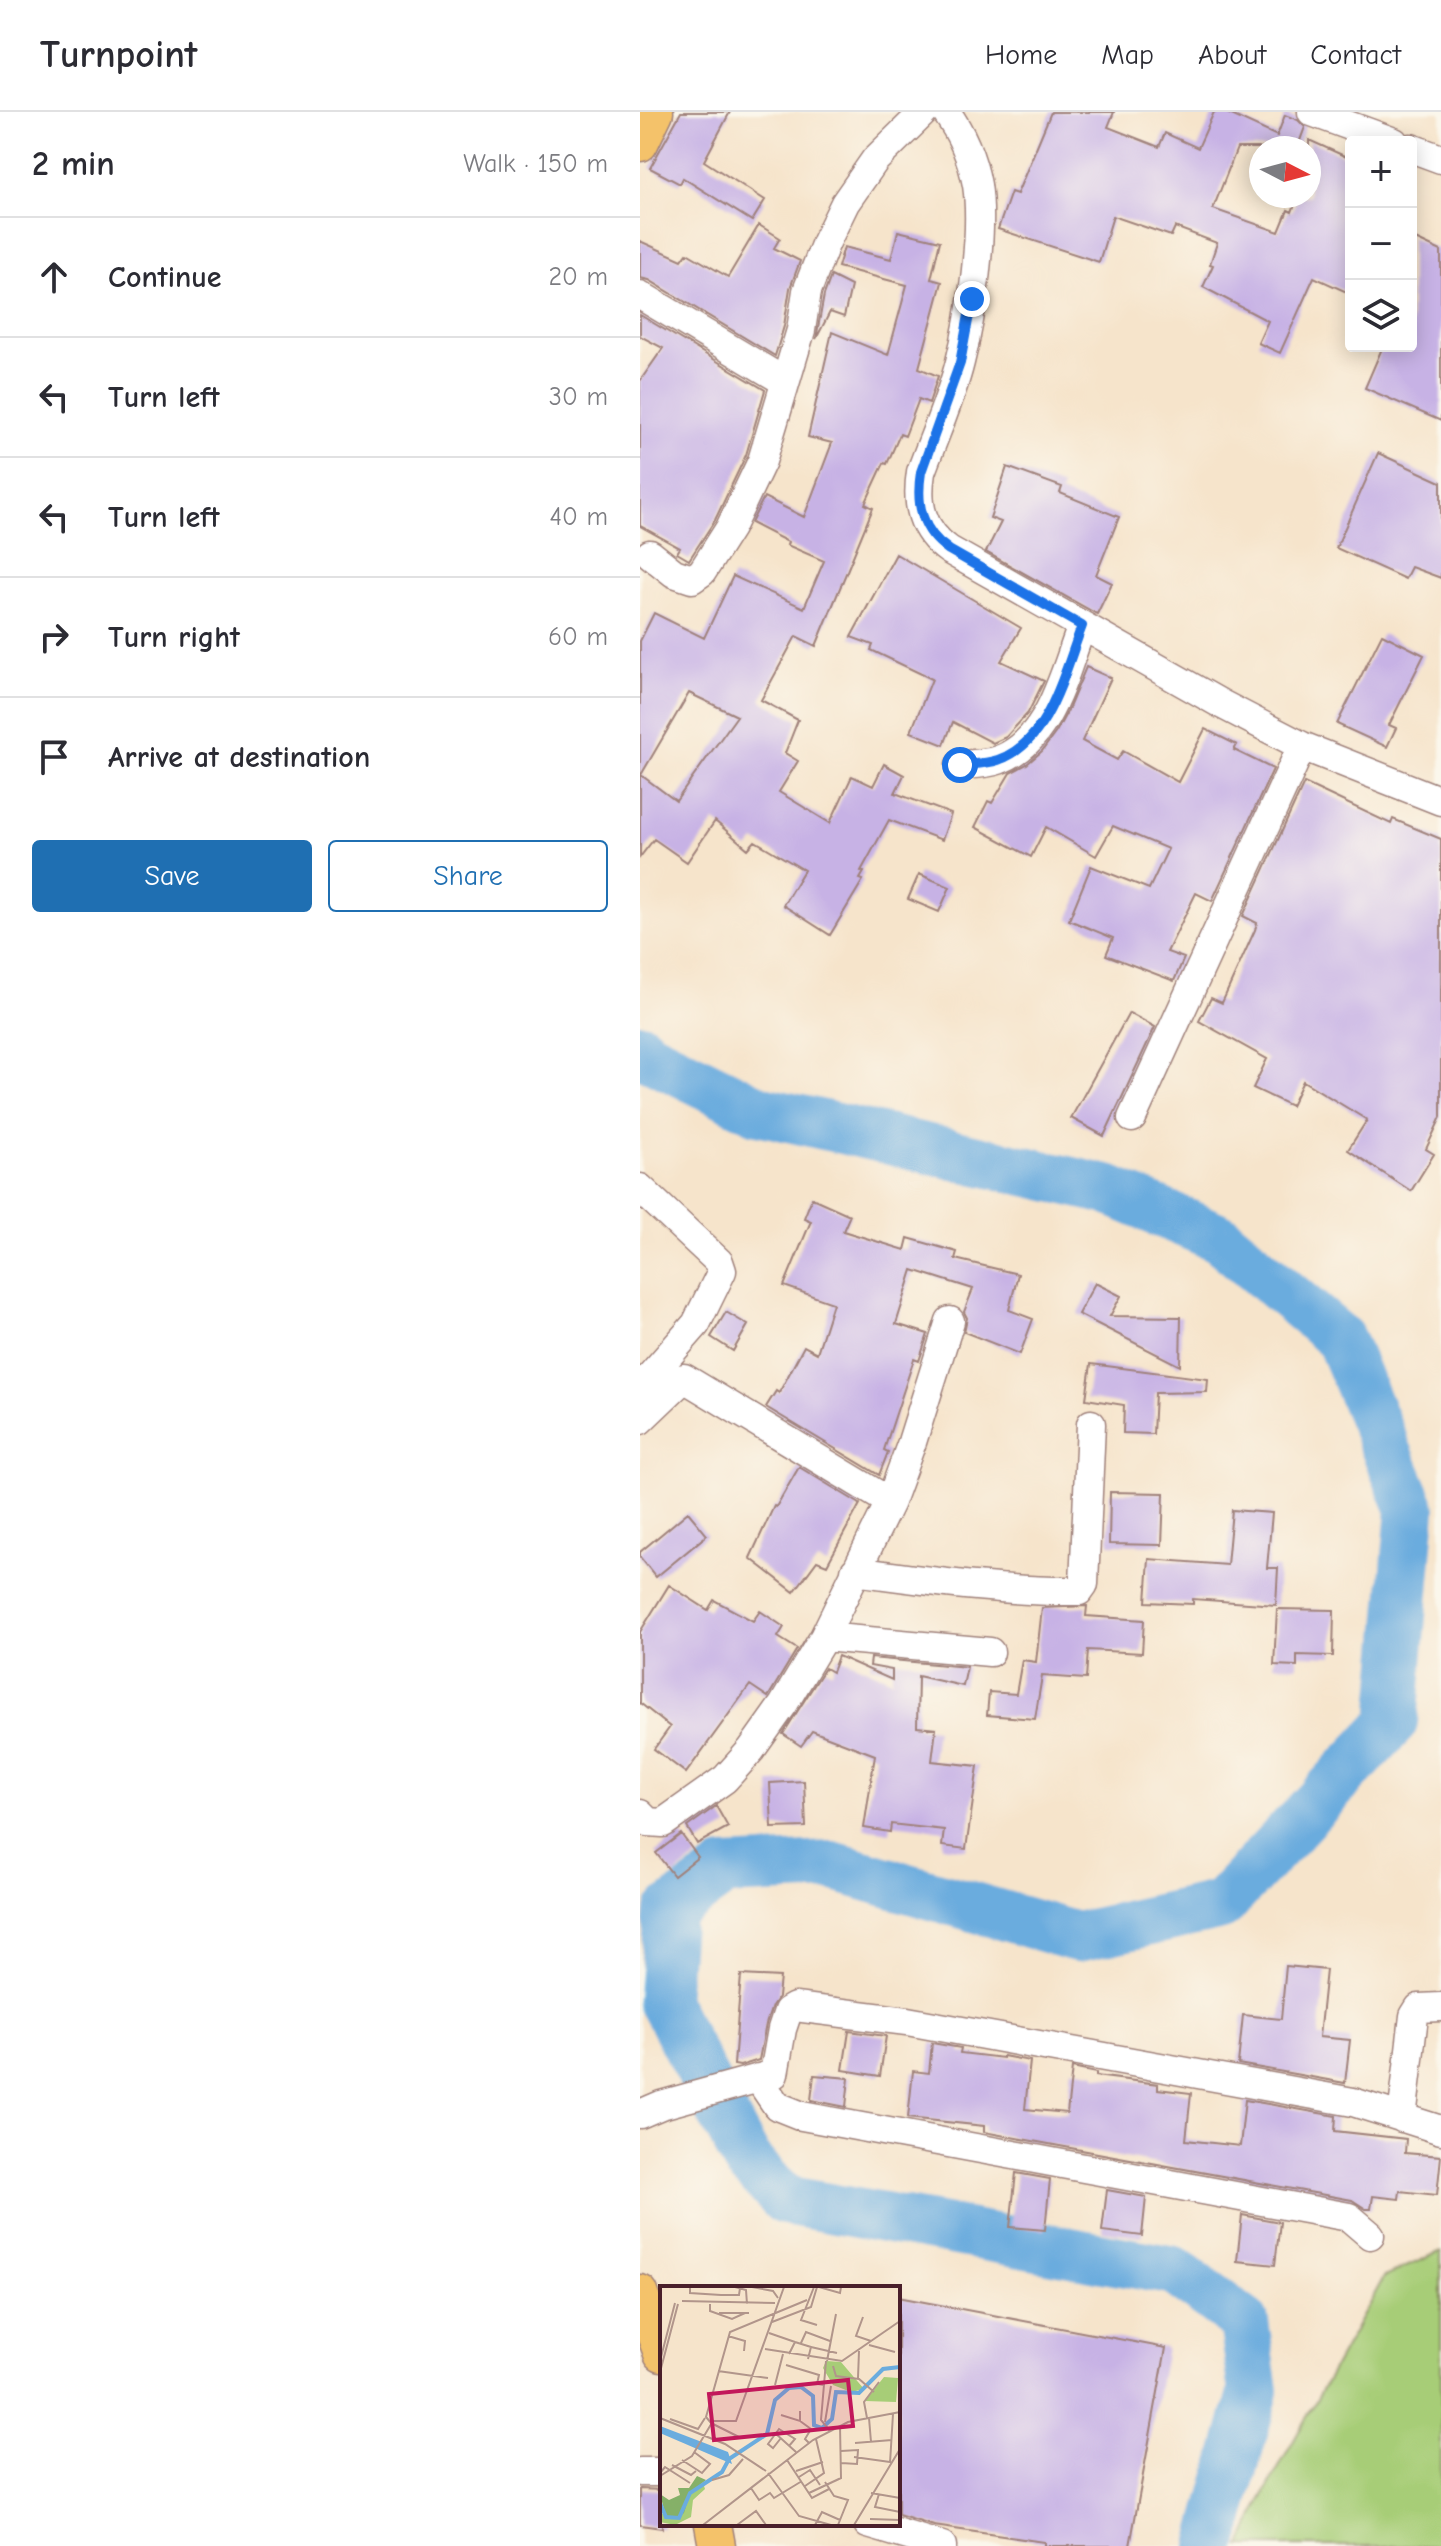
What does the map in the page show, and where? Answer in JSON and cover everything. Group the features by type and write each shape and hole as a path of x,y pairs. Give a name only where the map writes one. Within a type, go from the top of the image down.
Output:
{"main road":[{"path":"640,143 655,112"},
{"path":"713,2526 717,2546"}],"street":[{"path":"650,554 692,579 702,572 730,528 762,461 801,330 807,291 826,242 845,203 875,160 924,112"},
{"path":"946,112 966,144 977,187 976,252 972,299 960,363 921,472 921,511 927,529 936,541 1082,626 1302,746 1441,801"},
{"path":"1312,112 1378,136"},
{"path":"1417,150 1441,159"},
{"path":"640,295 784,381"},
{"path":"960,765 996,761 1030,741 1055,695 1082,626"},
{"path":"1132,1118 1302,746"},
{"path":"640,1388 696,1324 722,1271 719,1262 642,1193"},
{"path":"640,1814 648,1822 663,1823 725,1779 751,1750 783,1705 824,1637 890,1502 950,1321"},
{"path":"640,1420 684,1378 890,1502"},
{"path":"855,1571 972,1587 1033,1592 1079,1591 1084,1584 1091,1424"},
{"path":"824,1637 990,1652"},
{"path":"651,2110 772,2075 776,2071 788,2011 795,2007 907,2021 1353,2102 1441,2130"},
{"path":"1402,2118 1414,2016 1419,2008 1441,2007"},
{"path":"746,2081 777,2106 802,2116 1349,2217 1370,2235"},
{"path":"875,2526 942,2546"}],"green space":[{"path":"1441,2251 1441,2546 1241,2546 1267,2489 1384,2277"}],"building":[{"path":"681,112 730,112 704,161 765,200 752,221 683,178 680,184 650,168"},
{"path":"1051,112 1114,112 1108,127 1159,147 1165,133 1198,148 1214,112 1225,112 1277,136 1249,136 1249,148 1237,148 1213,209 1279,232 1288,210 1321,208 1321,145 1345,156 1345,291 1314,277 1280,353 1258,343 1268,321 1203,287 1213,265 1210,264 1217,243 1175,227 1171,236 1113,216 1099,262 998,229 1011,192 1017,194"},
{"path":"1285,115 1298,120 1305,127 1302,136 1277,136"},
{"path":"759,225 780,238 774,248 800,261 790,288 775,356 649,280 640,278 640,241 682,260 687,253 728,277"},
{"path":"898,231 940,241 931,279 942,282 919,368 938,376 929,403 919,399 905,436 900,434 865,504 873,508 816,646 796,636 761,700 798,720 785,753 798,761 779,792 830,823 852,776 873,786 884,764 904,775 895,793 951,814 942,840 889,820 861,871 864,872 860,879 863,880 830,935 783,905 804,870 755,841 748,849 715,821 687,862 654,839 640,857 640,641 654,613 704,638 733,576 804,608 824,561 787,545 788,542 751,523 764,497 804,517 832,443 808,437 832,332 888,355 907,285 838,267 844,247 891,259","holes":["689,693 737,716 676,801 641,775"]},
{"path":"1417,240 1441,251 1441,421 1365,388 1380,352 1417,352"},
{"path":"831,276 851,286 844,317 830,312 816,339 824,295"},
{"path":"640,315 765,390 746,455 715,520 689,560 677,553 680,548 640,526 640,381 663,348 640,336"},
{"path":"1378,453 1441,482 1441,578 1411,567 1405,579 1336,548"},
{"path":"1007,467 1062,487 1060,493 1119,517 1096,575 1112,583 1097,614 986,552 1001,522 990,518"},
{"path":"896,554 1021,628 1001,661 1044,681 1028,713 1006,737 993,743 953,722 944,745 911,732 932,679 871,650 873,645 851,637"},
{"path":"1382,634 1424,655 1389,725 1396,728 1387,747 1337,724"},
{"path":"1086,667 1111,678 1082,741 1117,760 1123,751 1178,782 1205,729 1237,745 1234,750 1273,769 1212,901 1196,893 1167,952 1184,958 1174,981 1106,955 1113,938 1069,920 1091,866 1149,889 1168,849 1113,826 1096,856 1046,827 1031,857 975,827 988,801 992,803 1010,773 1042,751 1056,732"},
{"path":"1304,783 1391,824 1393,819 1441,839 1441,1117 1426,1149 1434,1154 1411,1191 1348,1150 1367,1120 1303,1081 1291,1106 1253,1088 1267,1059 1199,1021 1211,998 1222,1003 1255,930 1257,923 1243,916"},
{"path":"919,874 950,887 939,912 908,899"},
{"path":"1129,1013 1155,1027 1104,1136 1071,1118"},
{"path":"812,1198 850,1215 843,1231 905,1250 908,1238 957,1252 955,1259 1018,1274 1009,1310 1033,1319 1020,1354 964,1332 967,1318 964,1312 973,1289 913,1270 896,1324 928,1334 919,1361 914,1359 884,1450 888,1452 879,1475 766,1407 776,1391 779,1393 804,1346 817,1353 833,1303 784,1286 811,1221 804,1218"},
{"path":"1095,1283 1121,1296 1110,1316 1181,1317 1180,1366 1078,1314"},
{"path":"726,1312 748,1325 733,1351 711,1337"},
{"path":"1091,1364 1208,1379 1207,1392 1155,1393 1153,1434 1123,1433 1124,1405 1086,1399"},
{"path":"799,1467 860,1504 827,1565 817,1561 794,1592 750,1558 774,1506"},
{"path":"1110,1492 1164,1493 1162,1545 1109,1544"},
{"path":"1232,1510 1272,1513 1267,1568 1278,1568 1276,1605 1193,1599 1193,1604 1146,1602 1149,1559 1227,1565"},
{"path":"688,1512 707,1535 656,1577 640,1557 640,1552"},
{"path":"669,1585 708,1610 714,1600 753,1621 760,1611 784,1627 778,1637 797,1649 768,1697 750,1685 686,1773 654,1749 670,1727 640,1703 640,1632"},
{"path":"1087,1606 1086,1616 1144,1620 1142,1653 1088,1650 1086,1679 1042,1676 1035,1719 987,1715 989,1692 1016,1694 1022,1660 1036,1662 1042,1608"},
{"path":"1277,1609 1334,1610 1333,1656 1297,1655 1297,1666 1274,1665"},
{"path":"838,1656 892,1680 892,1670 870,1666 871,1658 967,1667 963,1686 918,1676 917,1727 936,1729 932,1761 978,1766 966,1849 942,1846 944,1830 891,1824 890,1832 864,1828 875,1755 812,1731 801,1746 783,1734 825,1668 832,1672"},
{"path":"804,1781 806,1827 772,1828 770,1783"},
{"path":"716,1806 728,1827 697,1844 687,1827"},
{"path":"681,1834 698,1857 674,1876 656,1853"},
{"path":"1286,1966 1326,1970 1319,2037 1350,2040 1345,2083 1238,2064 1243,2015 1281,2019"},
{"path":"741,1975 780,1977 778,1997 766,2024 759,2060 740,2066 734,2065"},
{"path":"849,2031 886,2036 880,2076 843,2070"},
{"path":"932,2043 961,2048 960,2053 1030,2061 1025,2109 1067,2113 1072,2068 1096,2073 1096,2076 1158,2084 1158,2089 1191,2093 1186,2140 1240,2146 1245,2100 1336,2116 1335,2131 1406,2139 1405,2153 1441,2156 1437,2195 1400,2191 1399,2199 1373,2196 1371,2209 1366,2209 1352,2200 984,2132 984,2126 908,2118 913,2071 929,2073"},
{"path":"814,2075 849,2078 846,2107 811,2100"},
{"path":"1016,2173 1050,2179 1045,2230 1010,2227"},
{"path":"1107,2190 1146,2197 1142,2236 1102,2231"},
{"path":"1242,2215 1280,2222 1275,2265 1237,2261"},
{"path":"900,2297 1166,2348 1130,2546 1044,2546 1044,2542 934,2526 900,2516"},
{"path":"640,2489 660,2490 662,2528 640,2525"}],"waterway":[{"path":"640,1048 645,1054 758,1110 1108,1190 1220,1238 1340,1339 1411,1509 1393,1722 1221,1905 1077,1937 832,1866 725,1871 670,1911 663,2001 748,2162 785,2200 1175,2271 1244,2322 1254,2391 1212,2546"}],"route":[{"path":"960,765 996,761 1030,741 1055,695 1082,626 949,550 936,541 927,529 921,511 921,472 960,363 972,299"}]}
